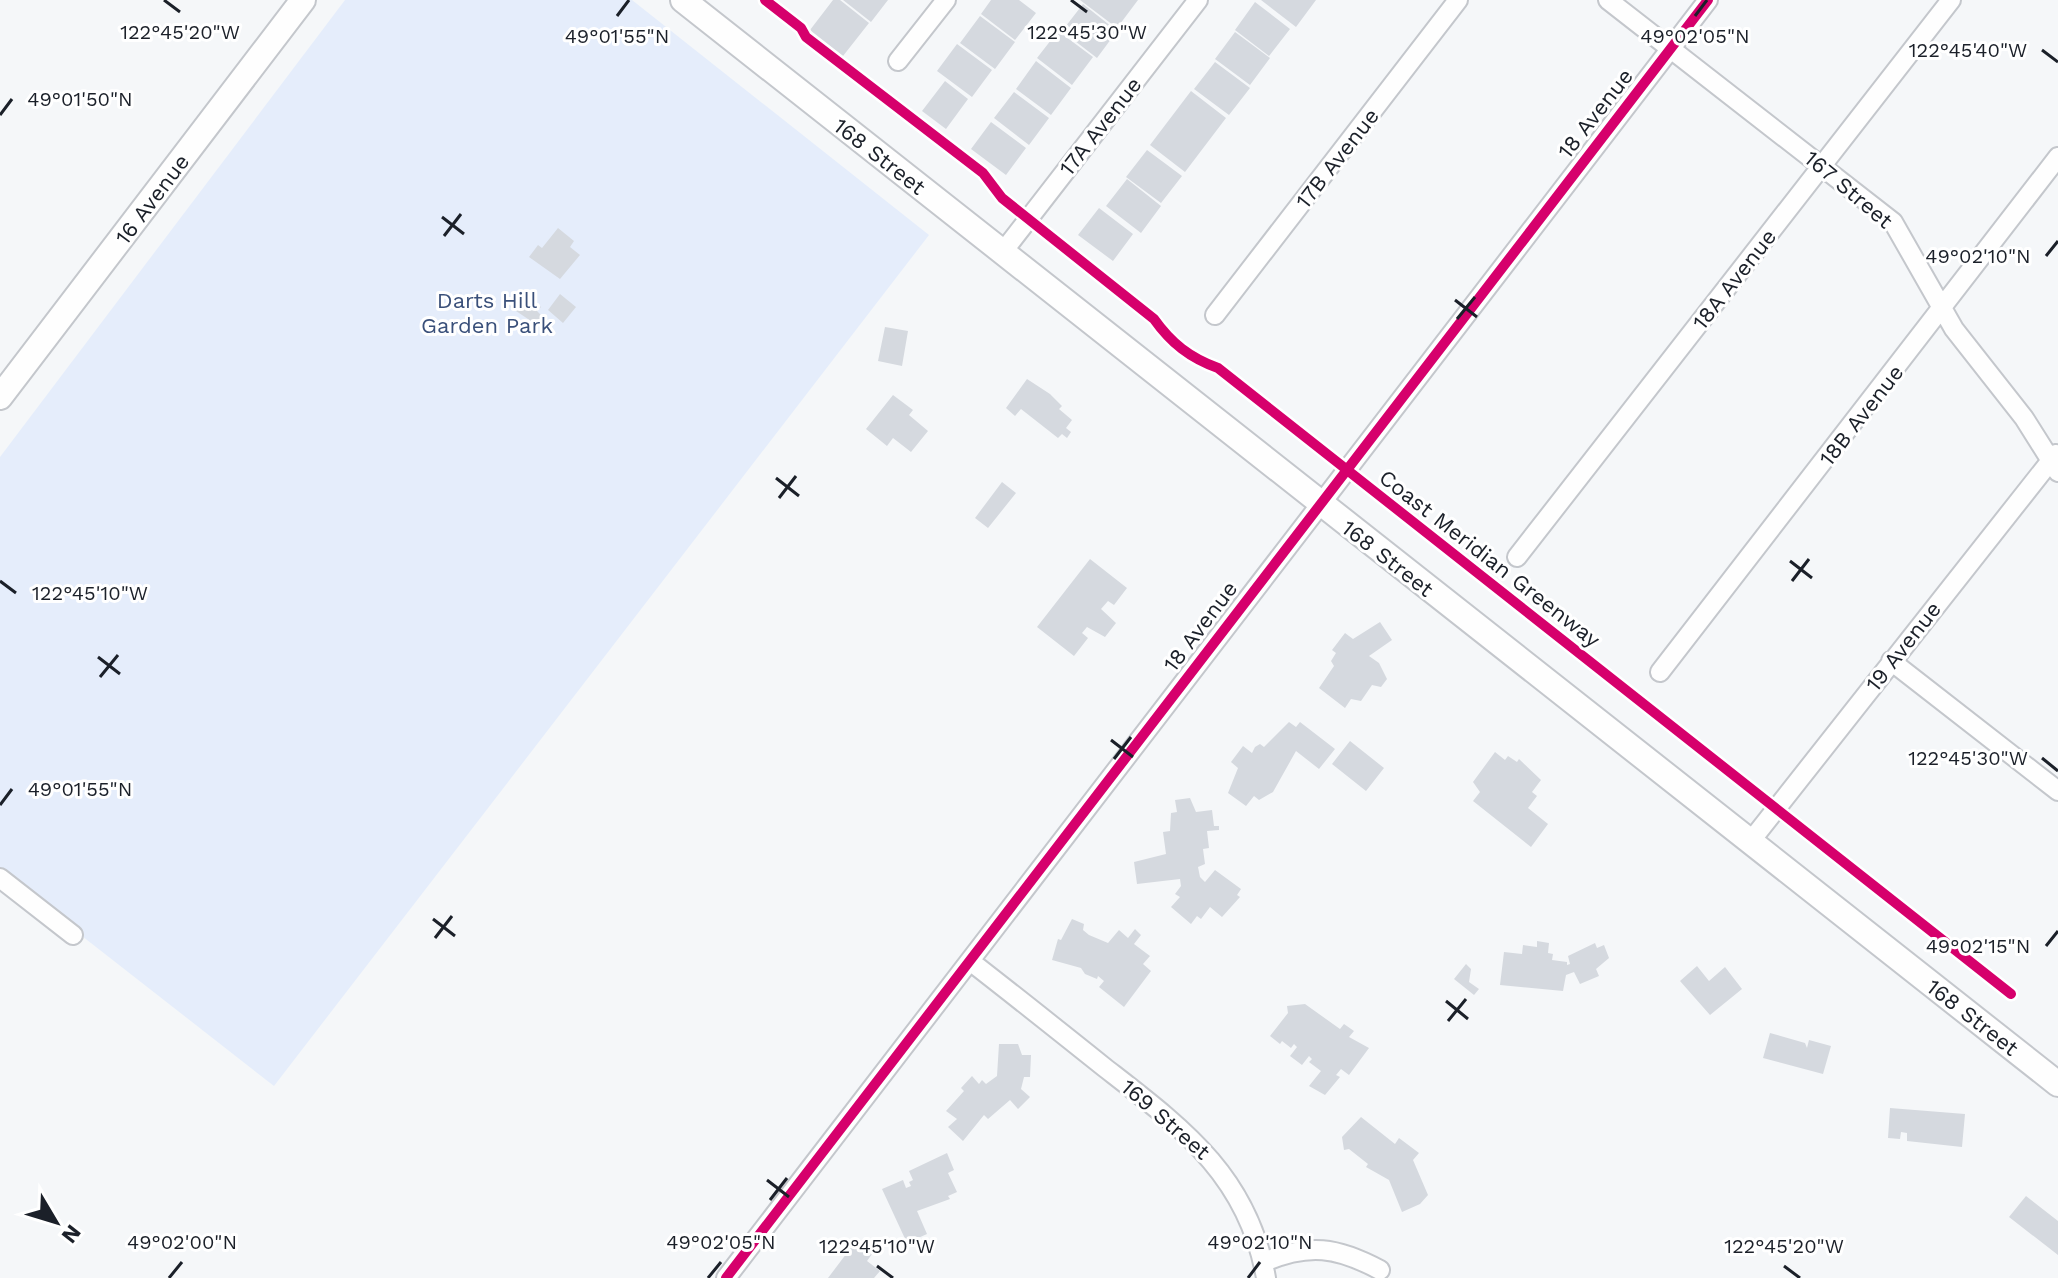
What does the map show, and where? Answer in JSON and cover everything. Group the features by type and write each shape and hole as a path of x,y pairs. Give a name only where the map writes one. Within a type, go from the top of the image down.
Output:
{"main road":[{"name":"16 Avenue","path":"0,397 303,0"},
{"name":"168 Street","path":"683,0 2058,1084"}],"street":[{"path":"898,61 946,0"},
{"name":"17A Avenue","path":"1002,253 1198,0"},
{"name":"17B Avenue","path":"1215,315 1458,0"},
{"name":"167 Street","path":"1608,0 1893,222 1954,329 2055,461"},
{"name":"18 Avenue","path":"726,1278 1708,0"},
{"name":"18A Avenue","path":"1517,557 1951,0"},
{"name":"18B Avenue","path":"1660,672 2058,157"},
{"name":"19 Avenue","path":"1750,842 1891,661 2055,461"},
{"path":"1891,661 2058,791"},
{"path":"0,878 73,935"},
{"name":"169 Street","path":"970,961 1196,1142 1231,1185 1256,1235 1265,1270 1289,1252 1321,1249 1352,1255 1380,1270"}],"green space":[{"name":"Darts Hill Garden Park","path":"345,0 632,0 929,235 274,1086 0,872 0,457"}],"building":[{"path":"833,0 840,0 869,23 843,56 810,30"},
{"path":"843,0 888,0 871,22"},
{"path":"991,0 1019,0 1036,13 1015,40 981,14"},
{"path":"1080,0 1138,0 1117,28"},
{"path":"1261,0 1316,0 1296,27"},
{"path":"1255,2 1290,29 1269,56 1235,30"},
{"path":"1083,4 1117,31 1097,58 1062,31"},
{"path":"980,16 1015,42 995,69 960,43"},
{"path":"1058,31 1093,57 1072,85 1037,58"},
{"path":"1235,32 1270,58 1250,85 1215,59"},
{"path":"957,44 992,70 972,97 937,71"},
{"path":"1036,61 1071,88 1051,115 1016,89"},
{"path":"1215,62 1250,88 1229,115 1194,89"},
{"path":"945,81 968,99 946,129 922,111"},
{"path":"1191,91 1226,118 1185,172 1150,145"},
{"path":"1014,92 1049,118 1029,145 994,118"},
{"path":"991,122 1026,148 1006,175 971,149"},
{"path":"1147,150 1182,176 1161,203 1126,177"},
{"path":"1127,179 1161,206 1141,233 1106,206"},
{"path":"1099,208 1133,234 1113,261 1078,235"},
{"path":"558,228 574,241 570,247 580,255 560,279 529,257 538,245 542,248"},
{"path":"560,294 576,307 563,323 548,310"},
{"path":"529,298 541,307 537,311 543,317 537,325 510,307 515,301 521,306"},
{"path":"885,327 908,331 902,366 878,361"},
{"path":"1027,379 1050,394 1062,406 1059,409 1072,420 1066,428 1071,432 1067,438 1062,434 1058,438 1021,409 1015,416 1006,408"},
{"path":"893,395 913,410 909,415 928,431 911,452 893,438 887,446 866,429"},
{"path":"1002,482 1016,493 988,528 975,518"},
{"path":"1090,559 1127,588 1114,605 1108,601 1101,609 1116,623 1105,637 1087,627 1082,633 1088,638 1074,656 1037,627"},
{"path":"1380,622 1392,640 1369,656 1379,663 1387,679 1381,687 1372,685 1361,701 1351,699 1345,708 1319,688 1334,666 1331,661 1336,653 1332,650 1345,633 1353,639"},
{"path":"1289,722 1296,727 1300,722 1335,749 1319,769 1296,751 1273,792 1259,800 1254,796 1246,806 1228,793 1238,768 1231,762 1243,746 1252,753 1260,744 1264,747"},
{"path":"1350,741 1384,768 1366,791 1332,764"},
{"path":"1495,752 1505,760 1508,756 1517,762 1519,759 1541,780 1532,792 1537,796 1528,808 1548,824 1531,847 1473,801 1480,792 1473,782"},
{"path":"1190,798 1196,812 1212,810 1214,826 1219,826 1219,830 1207,831 1209,848 1203,849 1205,864 1198,867 1200,877 1205,882 1215,870 1241,889 1237,895 1240,897 1222,917 1210,907 1201,919 1197,916 1191,924 1171,907 1180,897 1175,894 1181,886 1180,879 1137,884 1134,862 1166,854 1163,832 1170,831 1171,813 1177,812 1175,800"},
{"path":"1072,919 1084,924 1083,930 1089,935 1108,943 1119,930 1128,938 1135,929 1141,935 1134,944 1150,956 1143,964 1151,971 1124,1007 1099,987 1104,981 1098,976 1097,979 1085,974 1081,968 1052,960 1058,939 1061,940"},
{"path":"1537,941 1549,943 1548,953 1553,954 1552,960 1567,962 1567,965 1570,964 1568,956 1595,943 1597,948 1604,945 1609,958 1596,969 1599,976 1580,984 1574,972 1566,975 1563,991 1500,985 1504,952 1522,954 1523,945 1537,947"},
{"path":"1466,964 1471,969 1469,982 1479,989 1474,995 1454,979"},
{"path":"1697,966 1709,981 1725,967 1742,989 1710,1015 1680,981"},
{"path":"1305,1004 1340,1029 1344,1024 1354,1031 1349,1037 1369,1048 1349,1075 1341,1069 1336,1075 1340,1077 1325,1095 1309,1086 1321,1071 1309,1062 1312,1059 1309,1056 1302,1065 1290,1056 1297,1047 1294,1044 1291,1048 1270,1036 1288,1013 1287,1006"},
{"path":"1770,1033 1805,1043 1807,1048 1809,1040 1831,1046 1823,1074 1763,1058"},
{"path":"999,1044 1018,1044 1022,1055 1031,1055 1030,1077 1024,1077 1021,1089 1030,1097 1018,1109 1010,1100 988,1119 984,1115 963,1141 948,1127 957,1119 946,1111 964,1091 961,1088 972,1076 979,1084 982,1080 986,1084 997,1076"},
{"path":"1890,1108 1965,1114 1962,1147 1907,1141 1907,1133 1901,1132 1900,1139 1888,1138"},
{"path":"1361,1117 1395,1144 1399,1138 1419,1153 1413,1160 1428,1195 1420,1204 1402,1212 1389,1180 1366,1167 1368,1164 1349,1149 1344,1150 1342,1137"},
{"path":"947,1153 954,1170 948,1173 957,1192 948,1196 950,1199 917,1211 927,1234 907,1243 882,1189 903,1180 906,1188 911,1186 909,1182 913,1180 909,1171"},
{"path":"2026,1196 2058,1221 2058,1255 2009,1217"},
{"path":"856,1241 872,1254 867,1261 880,1271 874,1278 828,1278"}],"cycle path":[{"name":"Coast Meridian Greenway","path":"765,0 801,28 806,37 983,173 1002,198 1154,319 1182,349 1218,368 2011,994"},
{"path":"726,1278 1708,0"}]}
